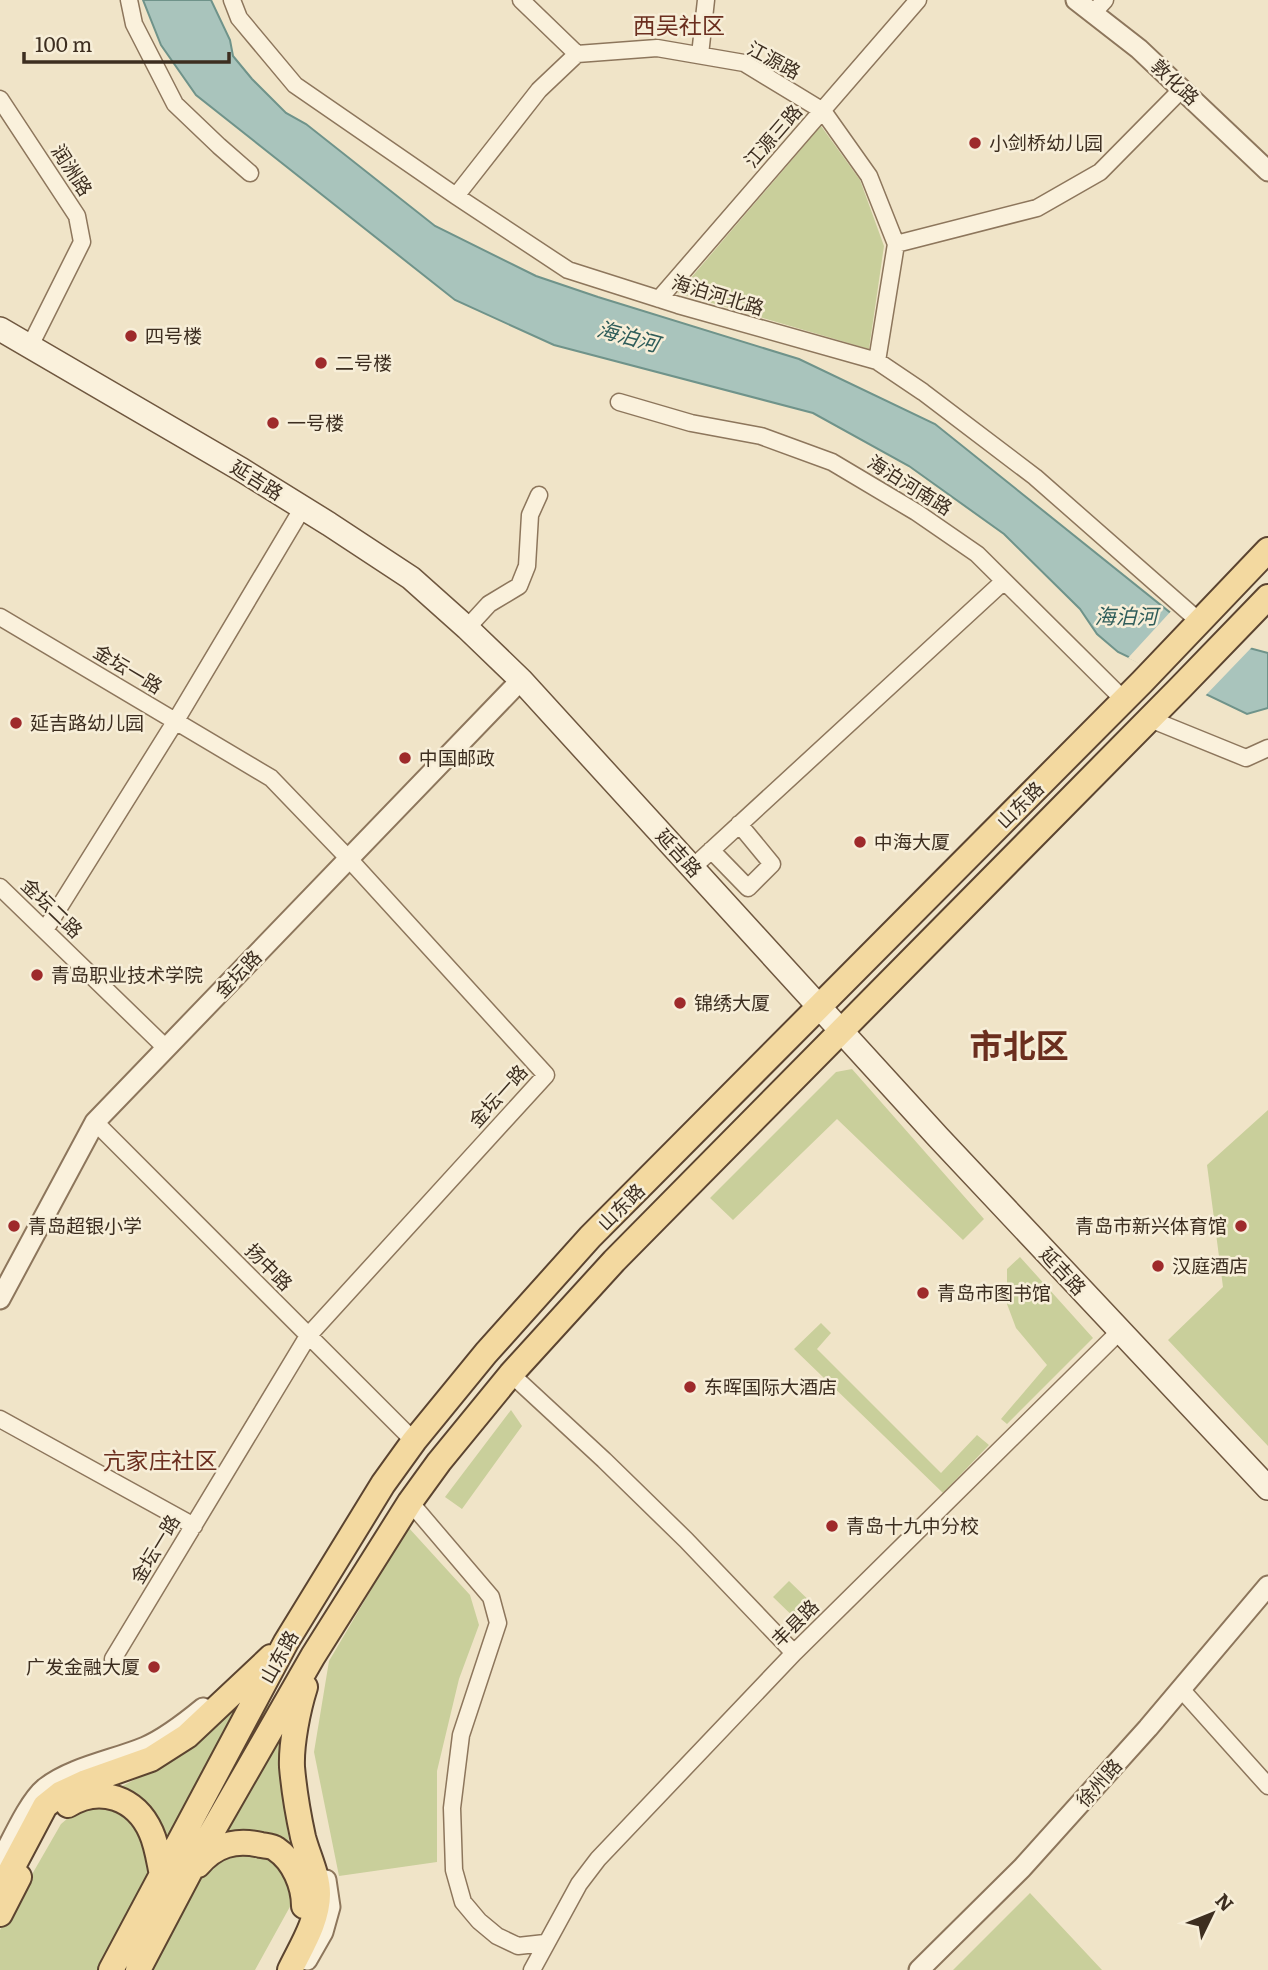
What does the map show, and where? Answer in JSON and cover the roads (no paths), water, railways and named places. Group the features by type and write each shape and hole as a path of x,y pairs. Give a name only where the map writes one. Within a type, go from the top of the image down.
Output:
{"main road":[{"name":"延吉路","path":"0,329 243,470 329,524 411,578 467,628 521,680 1119,1332 1268,1488"},
{"name":"山东路","path":"111,1970 286,1642 383,1484 414,1441 486,1353 590,1237 1124,700 1268,550"},
{"name":"山东路","path":"138,1970 313,1656 410,1502 511,1374 614,1261 1268,597"},
{"path":"0,1891 45,1806 60,1794 86,1782 151,1759 187,1736 286,1642"},
{"path":"290,1970 311,1927 318,1895 316,1877 301,1827 292,1765 298,1717 313,1656"},
{"path":"0,1914 48,1823 64,1807 78,1799 98,1795 110,1796 127,1803 150,1830 162,1875"},
{"path":"188,1876 206,1855 232,1842 275,1848 287,1859 302,1887 304,1903 302,1920 277,1970"}],"street":[{"path":"129,0 134,24 175,104 250,173"},
{"name":"海泊河北路","path":"232,0 239,18 295,85 568,270 877,361 923,392 1035,477 1200,622"},
{"path":"456,196 538,90 577,54 521,0"},
{"path":"700,55 706,0"},
{"name":"江源三路","path":"660,299 918,0"},
{"name":"敦化路","path":"1076,0 1099,7 1139,49 1268,171"},
{"name":"江源路","path":"577,54 657,48 744,63 823,111 869,176 897,244"},
{"path":"877,361 897,244 1037,208 1100,172 1182,89"},
{"name":"润洲路","path":"1,104 77,216 82,242 30,346"},
{"name":"海泊河南路","path":"619,402 691,423 761,436 832,462 916,512 977,554 1124,700"},
{"path":"467,628 489,604 519,586 527,566 530,515 539,495"},
{"path":"45,930 175,722 302,509"},
{"path":"692,868 1004,581"},
{"name":"金坛一路","path":"0,617 271,778 349,859 546,1075 308,1336 113,1659"},
{"name":"金坛路","path":"0,1299 95,1122 521,680"},
{"path":"1150,719 1246,758 1268,748"},
{"path":"711,850 748,888 772,864 739,824"},
{"name":"金坛二路","path":"0,887 166,1048"},
{"name":"扬中路","path":"95,1122 414,1441"},
{"name":"丰县路","path":"531,1970 579,1884 598,1860 794,1653 1119,1332"},
{"path":"511,1374 668,1522 794,1653"},
{"path":"0,1419 194,1526"},
{"path":"410,1502 491,1597 498,1623 464,1724 459,1747 452,1808 454,1870 463,1902 479,1921 507,1941 518,1946 545,1943"},
{"name":"徐州路","path":"919,1970 1022,1868 1181,1689 1268,1586"},
{"path":"0,1862 31,1805 44,1788 68,1775 148,1746 190,1719 286,1642"},
{"path":"1181,1689 1268,1786"},
{"path":"298,1717 306,1800 326,1877 330,1907 323,1932 301,1970"}],"water":[{"name":"海泊河","path":"143,0 211,0 230,40 233,56 252,79 286,113 306,124 435,226 536,276 799,359 935,424 1197,634 1268,653 1268,708 1247,714 1118,652 1097,634 1080,609 1004,534 909,466 813,413 554,345 455,300 196,95 161,45"}],"place":[{"name":"小剑桥幼儿园","path":"975,143"},
{"name":"四号楼","path":"131,336"},
{"name":"二号楼","path":"321,363"},
{"name":"一号楼","path":"273,423"},
{"name":"延吉路幼儿园","path":"16,723"},
{"name":"中国邮政","path":"405,758"},
{"name":"中海大厦","path":"860,842"},
{"name":"青岛职业技术学院","path":"37,975"},
{"name":"锦绣大厦","path":"680,1003"},
{"name":"青岛超银小学","path":"14,1226"},
{"name":"青岛市新兴体育馆","path":"1241,1226"},
{"name":"汉庭酒店","path":"1158,1266"},
{"name":"青岛市图书馆","path":"923,1293"},
{"name":"东晖国际大酒店","path":"690,1387"},
{"name":"青岛十九中分校","path":"832,1526"},
{"name":"广发金融大厦","path":"154,1667"}],"district":[{"name":"西吴社区","path":"679,26"},
{"name":"市北区","path":"1019,1046"},
{"name":"亢家庄社区","path":"160,1461"}]}
